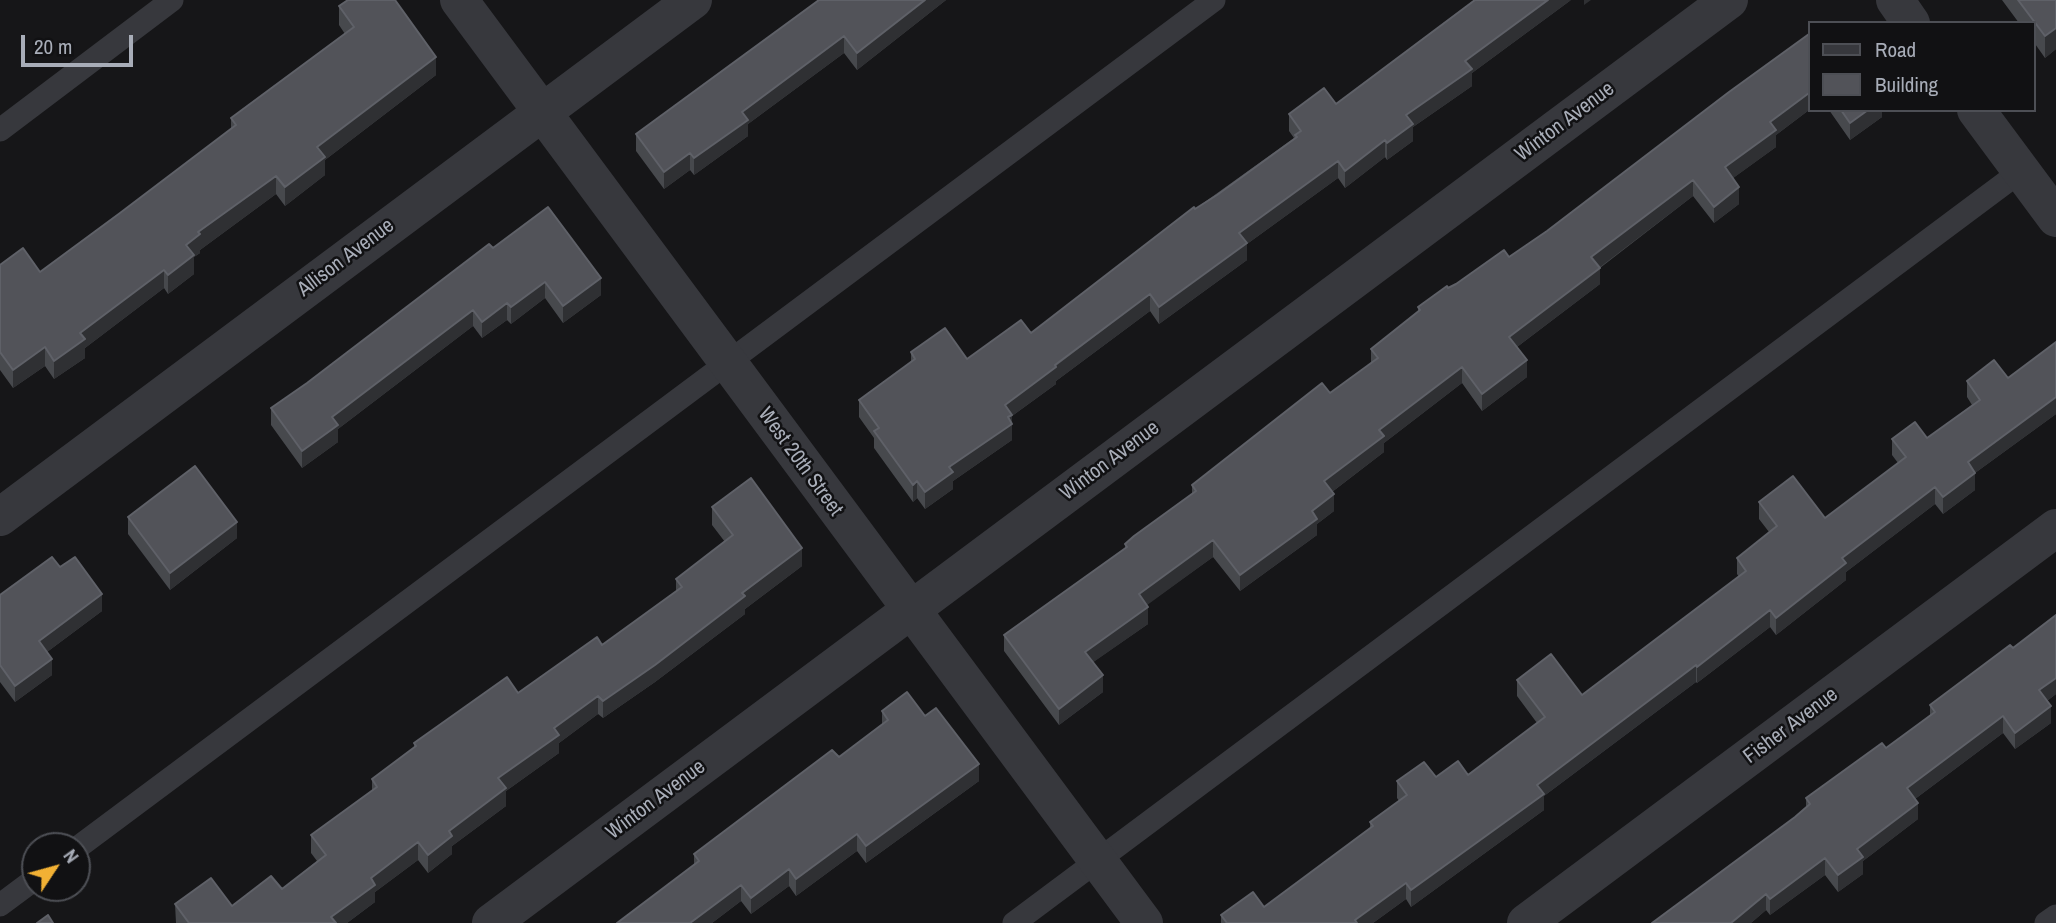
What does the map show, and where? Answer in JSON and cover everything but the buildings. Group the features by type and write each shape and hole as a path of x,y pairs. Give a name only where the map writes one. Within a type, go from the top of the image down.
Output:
{"street":[{"name":"West 20th Street","path":"458,0 1144,923"},
{"name":"Allison Avenue","path":"0,516 693,0"},
{"name":"Winton Avenue","path":"491,923 1729,0"},
{"path":"1895,0 1911,21"},
{"path":"1977,112 2056,218"},
{"name":"Fisher Avenue","path":"1525,923 2056,528"}],"lane":[{"path":"0,130 172,0"},
{"path":"91,838 1214,0"},
{"path":"1014,923 2021,171"},
{"path":"0,905 21,889"},
{"path":"2046,923 2056,915"}]}
